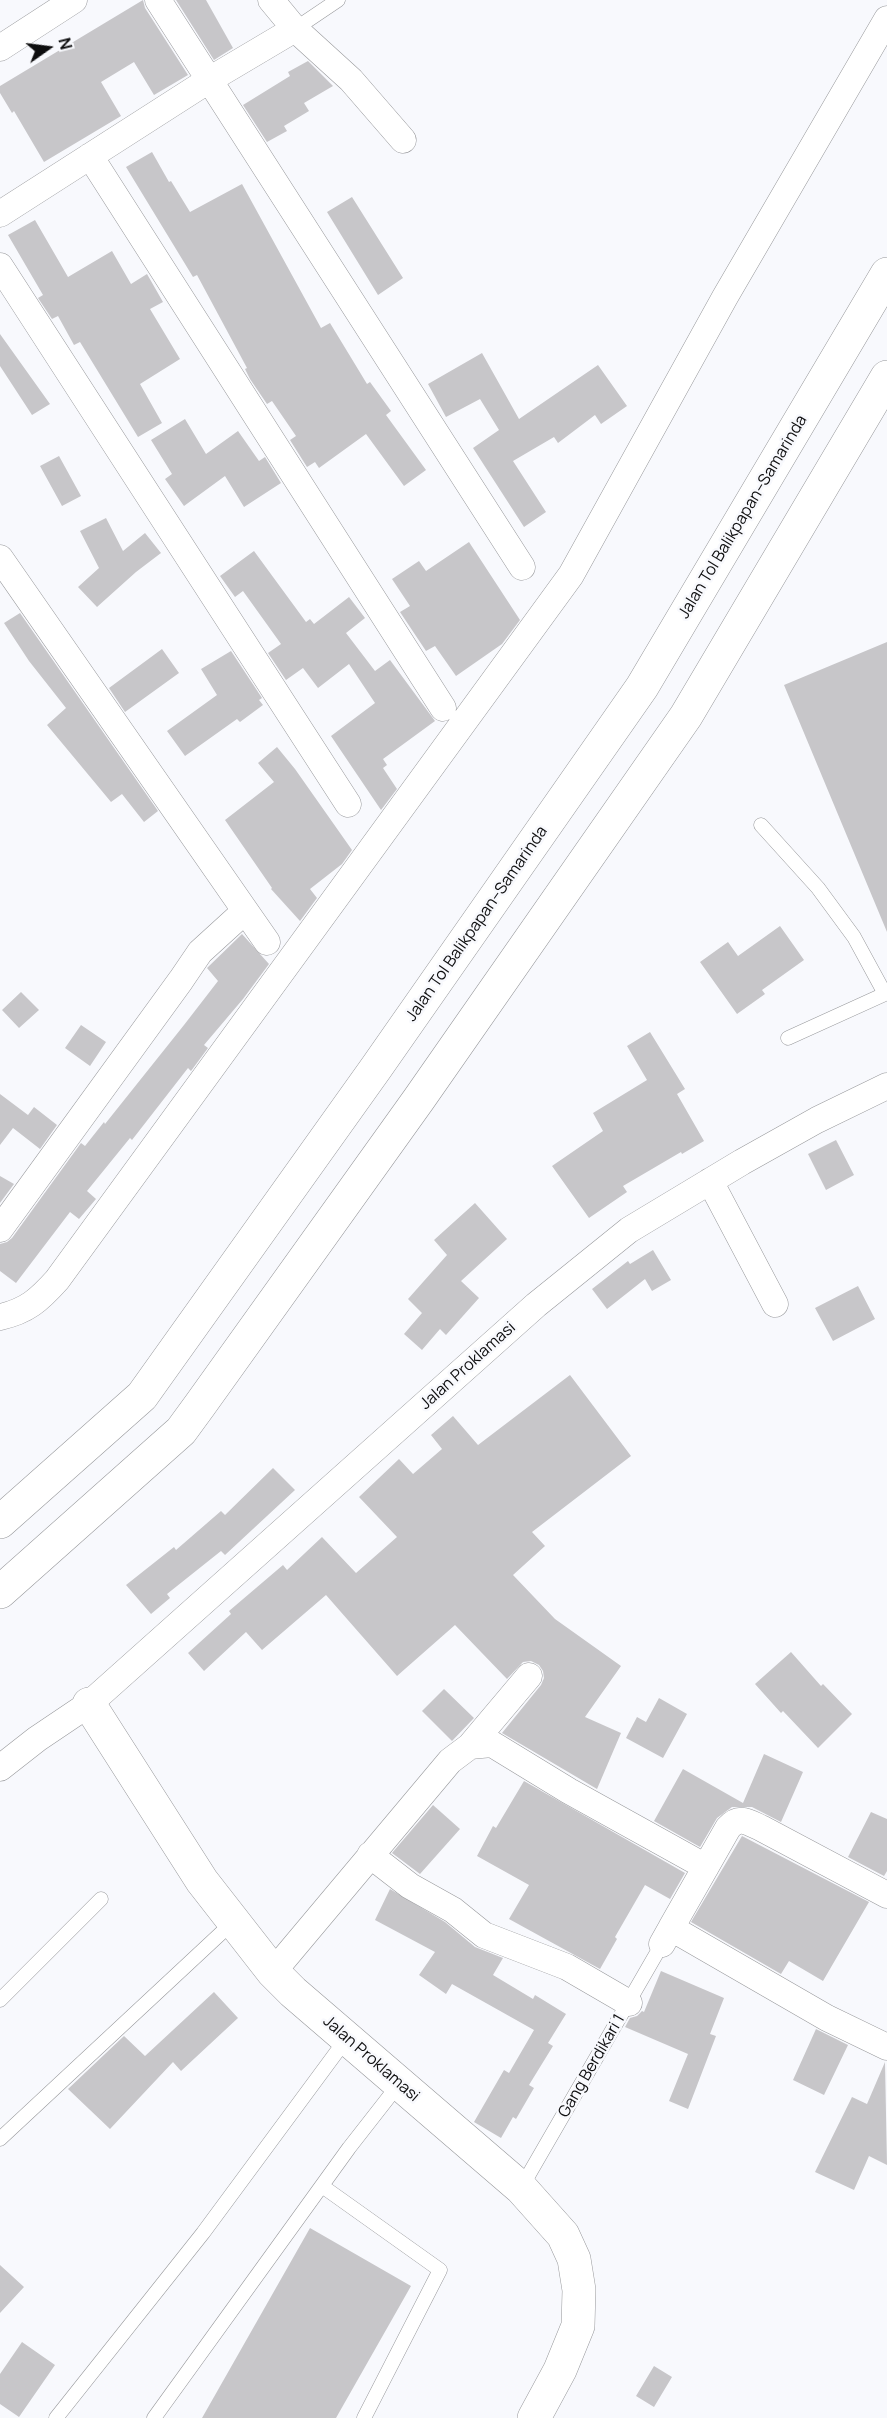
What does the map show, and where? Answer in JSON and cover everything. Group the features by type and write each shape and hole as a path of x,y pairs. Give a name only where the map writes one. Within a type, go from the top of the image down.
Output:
{"main road":[{"name":"Jalan Tol Balikpapan–Samarinda","path":"0,1522 142,1396 376,1068 642,687 887,274"},
{"path":"0,1592 181,1431 187,1423 412,1109 686,716 887,377"},
{"name":"Jalan Proklamasi","path":"89,1704 202,1881 273,1972 521,2188 563,2235 574,2259 579,2290 578,2326 560,2370 534,2418"}],"street":[{"path":"0,48 74,0"},
{"path":"158,0 522,567"},
{"path":"271,0 295,29 351,80 403,140"},
{"path":"0,1317 19,1313 42,1297 57,1280 572,574 725,297 887,19"},
{"path":"0,214 209,80 295,29"},
{"path":"90,156 443,708"},
{"path":"0,266 348,804"},
{"path":"0,558 267,942"},
{"path":"0,1229 200,952 245,911"},
{"name":"Jalan Proklamasi","path":"0,1768 37,1739 89,1704 536,1305 629,1230 817,1120 887,1086"},
{"path":"710,1181 776,1304"},
{"path":"273,1972 450,1761 470,1746 529,1676"},
{"path":"470,1746 492,1744 569,1791 706,1867"},
{"path":"887,1895 744,1820 733,1822 667,1936 887,2047"},
{"path":"370,1855 410,1886 453,1910 484,1935 567,1967 629,2003"}],"lane":[{"path":"295,29 338,0"},
{"path":"761,825 818,888 854,937 886,993 788,1038"},
{"path":"0,2000 101,1899"},
{"path":"0,2139 233,1922"},
{"name":"Gang Berdikari 1","path":"521,2188 667,1936"},
{"path":"56,2418 203,2233 347,2038"},
{"path":"154,2418 399,2084"},
{"path":"322,2186 440,2270 364,2418"}],"building":[{"path":"143,0 145,8 188,75 154,95 134,62 101,82 121,116 44,162 14,111 12,113 0,93 0,86"},
{"path":"176,0 206,0 233,48 214,60"},
{"path":"308,61 333,86 304,103 309,111 284,126 287,131 267,142 243,105 290,76 288,72"},
{"path":"152,152 190,212 242,184 321,328 330,323 367,384 370,382 391,411 386,415 426,470 404,486 366,434 319,468 315,462 307,467 290,440 296,436 272,401 267,404 250,379 245,369 247,368 197,275 193,277 126,167"},
{"path":"352,197 403,278 378,295 327,212"},
{"path":"35,220 68,277 112,251 131,284 147,274 163,302 150,309 180,359 140,384 162,423 138,437 80,342 74,345 58,316 52,319 38,298 43,295 8,235"},
{"path":"0,334 50,404 32,415 0,366"},
{"path":"482,353 519,419 598,365 627,406 601,424 595,415 558,443 554,437 513,461 546,512 524,527 473,448 499,430 480,399 446,417 428,384"},
{"path":"185,419 206,454 238,431 259,461 265,457 281,483 244,507 225,476 184,506 165,479 172,474 151,440"},
{"path":"59,456 81,496 62,506 40,466"},
{"path":"106,518 123,551 145,533 161,553 97,607 78,587 99,568 80,531"},
{"path":"469,542 520,620 502,644 456,676 435,646 426,651 400,612 410,606 392,579 419,561 426,571"},
{"path":"254,551 306,622 310,619 314,624 349,597 365,618 346,633 375,671 390,660 435,721 383,759 387,765 383,768 397,789 381,810 331,736 375,703 349,664 318,688 303,668 286,680 268,653 281,644 243,591 235,597 220,576"},
{"path":"20,613 158,811 144,822 122,794 111,802 47,725 66,708 29,661 4,623"},
{"path":"887,642 887,932 784,685"},
{"path":"162,649 179,673 125,712 109,688"},
{"path":"231,651 262,698 259,700 263,705 240,722 237,719 185,756 167,731 217,695 201,669"},
{"path":"277,747 352,850 342,864 310,889 317,898 300,921 271,889 225,820 274,782 258,763"},
{"path":"780,926 804,960 762,990 765,994 737,1014 700,962 728,942 738,956"},
{"path":"242,934 269,964 204,1045 208,1048 191,1071 188,1068 132,1140 130,1138 87,1191 96,1199 79,1219 70,1212 16,1283 0,1271 0,1244 12,1238 81,1143 85,1146 104,1122 105,1124 184,1025 218,981 207,968"},
{"path":"21,992 39,1010 19,1028 2,1010"},
{"path":"81,1025 106,1042 90,1066 65,1048"},
{"path":"650,1032 685,1089 677,1094 704,1141 623,1186 627,1192 589,1218 552,1166 603,1131 593,1113 647,1080 627,1046"},
{"path":"0,1094 28,1115 34,1107 57,1125 40,1149 13,1128 0,1145"},
{"path":"836,1140 854,1175 826,1190 808,1154"},
{"path":"0,1176 14,1184 0,1203"},
{"path":"475,1203 507,1239 461,1281 479,1298 446,1335 440,1329 422,1350 404,1334 422,1313 408,1299 447,1255 434,1240"},
{"path":"653,1250 671,1280 652,1291 645,1279 607,1309 592,1289 628,1261 630,1264"},
{"path":"858,1286 875,1319 833,1341 815,1308"},
{"path":"570,1375 631,1456 532,1532 545,1546 513,1575 555,1619 621,1666 585,1717 621,1733 597,1789 502,1733 541,1685 544,1678 539,1665 531,1661 523,1662 507,1679 455,1625 397,1676 326,1595 262,1650 246,1632 204,1671 188,1653 231,1614 229,1611 283,1565 287,1570 322,1537 356,1573 397,1537 359,1497 399,1459 413,1474 442,1449 431,1435 453,1416 478,1445"},
{"path":"273,1468 295,1490 225,1555 221,1551 167,1594 170,1598 151,1614 126,1585 174,1547 176,1550 221,1511 225,1515"},
{"path":"791,1652 821,1686 823,1684 852,1714 818,1748 783,1711 781,1713 755,1684"},
{"path":"444,1689 474,1718 452,1741 422,1711"},
{"path":"659,1698 687,1714 663,1758 626,1738 637,1717 646,1722"},
{"path":"764,1754 803,1772 781,1822 752,1807 732,1807 717,1818 700,1847 654,1821 683,1769 743,1803"},
{"path":"524,1781 685,1873 670,1899 645,1885 615,1937 617,1939 600,1969 509,1919 529,1885 477,1856 493,1826 496,1828"},
{"path":"433,1805 460,1829 420,1874 392,1853"},
{"path":"871,1812 887,1819 887,1871 884,1876 848,1857"},
{"path":"742,1836 869,1902 823,1981 789,1961 781,1974 691,1922"},
{"path":"390,1889 445,1922 475,1947 503,1958 493,1975 533,1999 535,1995 566,2014 548,2043 553,2046 529,2085 534,2088 516,2119 513,2117 501,2138 474,2122 504,2070 509,2073 534,2030 452,1984 446,1994 419,1975 435,1952 375,1920"},
{"path":"661,1971 724,1998 710,2034 716,2036 688,2109 669,2101 688,2054 625,2027 630,2018 644,2012"},
{"path":"214,1992 238,2018 181,2071 173,2062 110,2129 68,2089 124,2036 145,2056"},
{"path":"816,2029 848,2045 824,2095 793,2080"},
{"path":"885,2062 887,2165 869,2156 854,2190 815,2172 852,2097 867,2104"},
{"path":"310,2228 411,2286 336,2418 202,2418"},
{"path":"0,2265 24,2287 0,2313"},
{"path":"22,2342 55,2365 19,2417 0,2404 0,2374"},
{"path":"654,2366 672,2377 654,2407 636,2396"}]}
